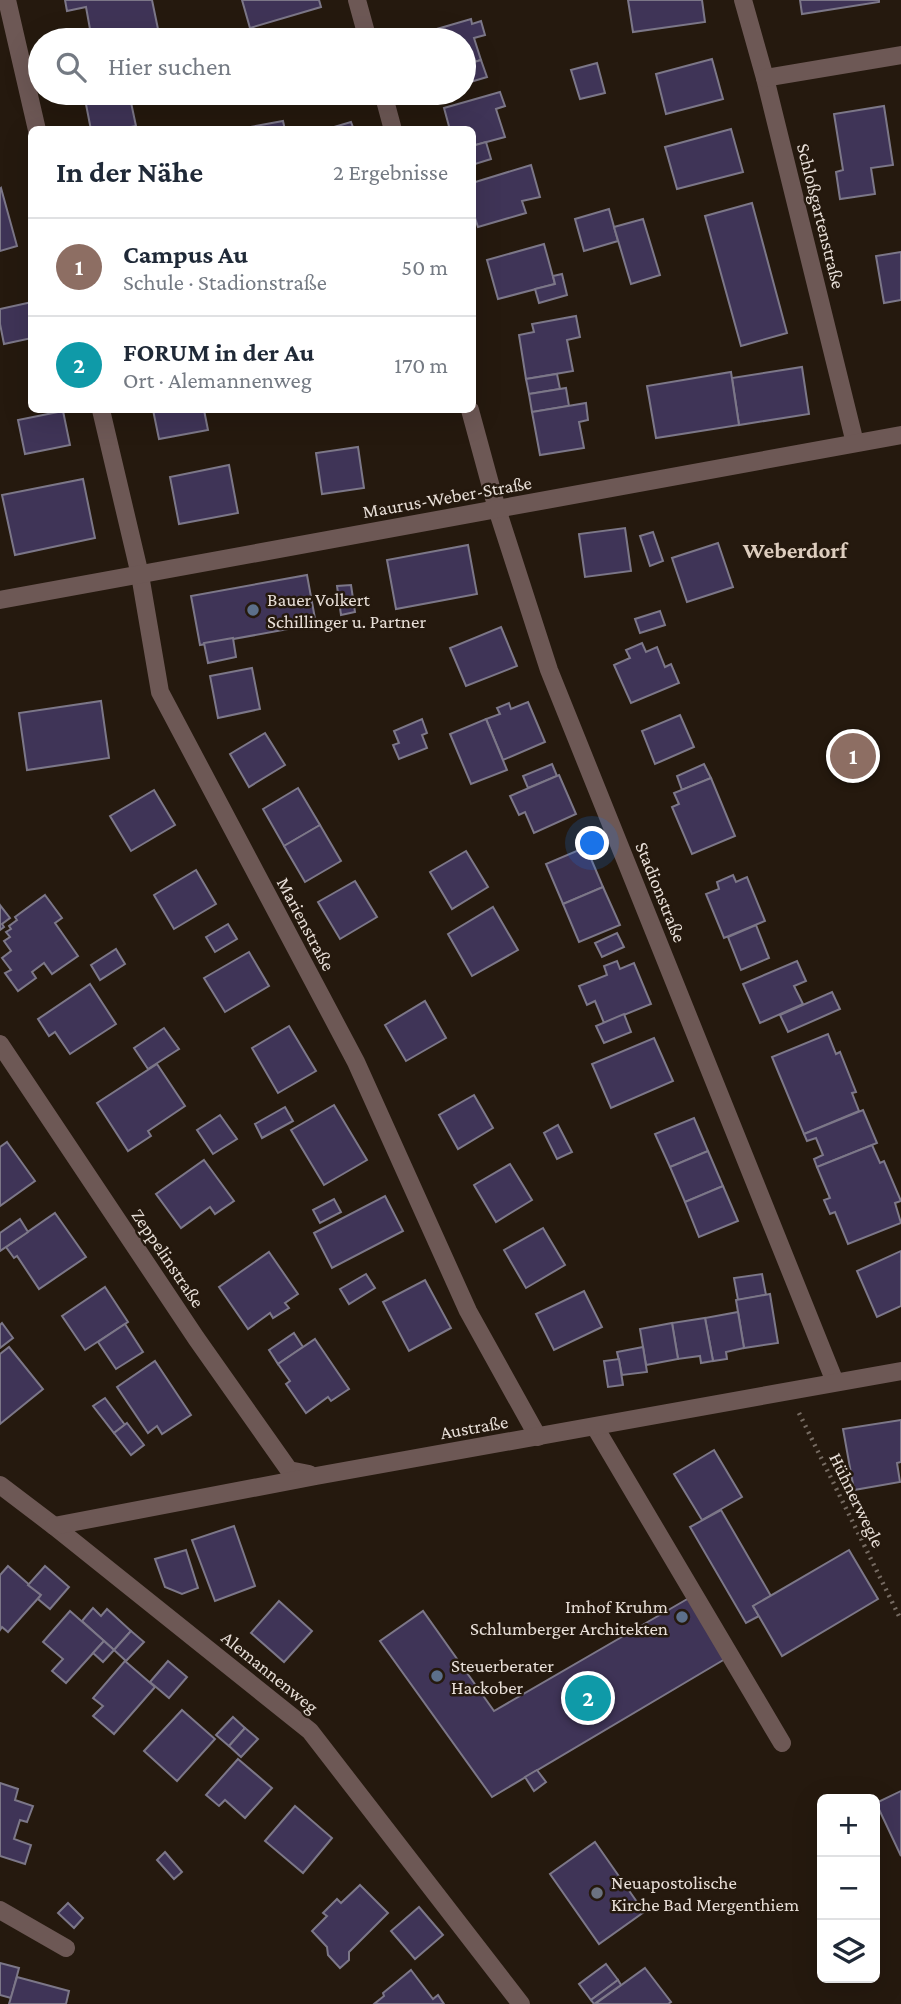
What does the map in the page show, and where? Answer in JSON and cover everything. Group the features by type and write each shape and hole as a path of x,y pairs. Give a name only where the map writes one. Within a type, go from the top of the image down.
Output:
{"street":[{"path":"7,0 28,91"},
{"path":"357,0 365,28"},
{"name":"Schloßgartenstraße","path":"743,0 765,78 855,443"},
{"path":"765,78 901,55"},
{"path":"31,105 36,126"},
{"path":"386,105 392,126"},
{"name":"Marienstraße","path":"102,413 140,575 160,692 356,1062 468,1311 538,1437"},
{"name":"Stadionstraße","path":"471,413 497,509 550,670 835,1382"},
{"name":"Maurus-Weber-Straße","path":"0,600 901,435"},
{"name":"Zeppelinstraße","path":"0,1044 289,1470 316,1476"},
{"name":"Austraße","path":"54,1526 901,1371"},
{"path":"595,1427 782,1743"},
{"name":"Alemannenweg","path":"0,1485 310,1731 521,2004"},
{"path":"0,1910 66,1948"}],"path":[{"name":"Hühnerwegle","path":"789,1393 901,1620"}],"building":[{"path":"65,0 152,0 158,28 90,28 86,7 67,11"},
{"path":"242,0 319,0 321,7 250,28"},
{"path":"628,0 702,0 705,22 633,32"},
{"path":"800,0 879,0 879,2 802,14"},
{"path":"471,19 472,24 481,21 485,35 476,37 476,28 440,28"},
{"path":"476,44 481,60 476,61"},
{"path":"712,59 723,99 666,114 656,74"},
{"path":"481,60 487,77 476,80 476,61"},
{"path":"597,63 605,93 580,99 571,70"},
{"path":"500,92 505,106 496,109 505,137 476,145 476,126 449,126 444,108 476,105 476,99"},
{"path":"86,105 132,105 136,126 90,126"},
{"path":"884,106 893,165 871,168 875,194 840,199 836,172 843,170 834,114"},
{"path":"283,121 284,126 256,126"},
{"path":"731,129 743,172 677,189 665,147"},
{"path":"486,142 491,159 476,164 476,145"},
{"path":"531,165 540,197 522,201 526,213 478,227 476,182"},
{"path":"0,189 17,246 0,251"},
{"path":"752,203 787,333 741,346 705,216"},
{"path":"609,209 618,241 584,251 575,219"},
{"path":"643,219 660,275 631,284 614,227"},
{"path":"544,244 555,284 498,299 487,260"},
{"path":"901,252 901,300 884,303 876,256"},
{"path":"562,274 567,295 539,303 535,289 555,284 553,276"},
{"path":"28,303 28,339 4,344 0,309"},
{"path":"576,316 580,337 567,340 573,371 526,379 519,335 534,332 532,324"},
{"path":"802,367 809,414 739,425 732,378"},
{"path":"731,372 739,425 656,438 647,386"},
{"path":"557,374 560,389 529,394 526,379"},
{"path":"566,388 569,406 532,412 529,394"},
{"path":"586,403 588,420 579,422 584,448 540,455 532,412"},
{"path":"63,413 70,445 25,454 18,420"},
{"path":"154,413 205,413 208,430 159,439"},
{"path":"358,447 364,488 322,494 316,453"},
{"path":"229,465 238,513 179,524 170,477"},
{"path":"83,479 95,538 15,555 2,495"},
{"path":"625,528 631,571 585,577 579,534"},
{"path":"653,532 663,561 650,566 640,536"},
{"path":"718,543 733,587 687,602 672,558"},
{"path":"468,545 477,594 396,609 387,560"},
{"name":"Bauer Volkert Schillinger u. Partner","path":"307,575 316,624 200,645 191,596"},
{"path":"351,585 355,612 341,615 337,586"},
{"path":"660,611 665,625 640,633 635,619"},
{"path":"501,627 517,666 466,686 450,648"},
{"path":"233,638 236,657 208,663 204,643"},
{"path":"642,643 646,652 657,647 665,667 671,664 679,683 631,703 614,665 630,658 626,650"},
{"path":"252,668 260,709 218,718 210,676"},
{"path":"101,701 109,758 27,770 19,713"},
{"path":"528,702 545,742 503,760 486,719 500,714 497,708 509,703 511,709"},
{"path":"680,715 694,747 655,764 642,731"},
{"path":"422,719 427,733 422,735 427,748 399,759 393,745 399,743 394,731"},
{"path":"486,719 507,770 471,784 450,734"},
{"path":"265,733 285,765 249,787 230,754"},
{"path":"552,764 557,776 528,788 523,776"},
{"path":"704,764 711,778 682,790 677,776"},
{"path":"559,775 576,814 534,833 525,812 519,815 510,796"},
{"path":"711,778 735,836 692,854 672,807 679,804 674,793"},
{"path":"298,788 320,825 284,846 263,809"},
{"path":"154,790 175,825 131,851 110,816"},
{"path":"320,825 341,861 305,882 284,846"},
{"path":"586,847 603,887 563,904 546,864"},
{"path":"466,851 488,887 452,909 430,872"},
{"path":"196,870 216,904 174,929 154,895"},
{"path":"733,875 736,882 747,877 765,921 724,938 706,894 719,889 717,882"},
{"path":"355,881 377,917 340,939 318,902"},
{"path":"603,887 620,925 579,942 563,904"},
{"path":"45,895 62,918 55,923 78,956 52,974 44,963 32,972 36,978 18,991 5,973 11,970 2,958 11,951 4,941 10,937 6,932 17,920 15,917"},
{"path":"0,905 10,918 2,924 4,927 0,930"},
{"path":"493,907 518,950 472,976 448,934"},
{"path":"228,924 237,939 215,952 206,937"},
{"path":"756,925 769,958 741,970 728,937"},
{"path":"617,933 624,947 602,957 595,943"},
{"path":"116,949 125,964 100,980 91,965"},
{"path":"249,952 269,986 225,1012 204,978"},
{"path":"617,961 620,969 634,963 651,1004 604,1023 595,1001 587,1005 579,986 607,975 604,966"},
{"path":"797,961 806,981 794,986 803,1004 760,1023 743,984"},
{"path":"90,984 116,1024 70,1054 55,1032 49,1036 38,1019"},
{"path":"832,992 840,1009 788,1032 780,1015"},
{"path":"425,1001 446,1038 406,1061 385,1025"},
{"path":"624,1014 631,1032 604,1043 596,1026"},
{"path":"289,1026 316,1071 278,1093 252,1048"},
{"path":"164,1028 179,1049 148,1069 134,1048"},
{"path":"828,1034 836,1054 840,1052 856,1092 852,1093 859,1111 804,1134 772,1057"},
{"path":"654,1038 673,1081 611,1108 592,1064"},
{"path":"157,1064 185,1106 148,1131 151,1136 128,1151 97,1103"},
{"path":"474,1095 493,1128 458,1149 439,1115"},
{"path":"334,1105 367,1160 324,1185 291,1130"},
{"path":"285,1107 293,1121 262,1138 255,1124"},
{"path":"863,1110 877,1143 817,1167 814,1159 823,1155 816,1138 807,1141 804,1134"},
{"path":"220,1115 237,1139 213,1154 197,1130"},
{"path":"694,1118 708,1151 670,1167 655,1134"},
{"path":"558,1125 572,1152 557,1159 544,1133"},
{"path":"7,1142 35,1181 0,1206 0,1147"},
{"path":"872,1145 880,1163 884,1161 901,1201 895,1203 901,1223 848,1244 835,1212 830,1214 824,1200 830,1198 817,1167"},
{"path":"708,1151 723,1186 685,1202 670,1167"},
{"path":"204,1160 234,1201 215,1214 210,1207 181,1228 156,1194"},
{"path":"510,1164 532,1200 496,1222 474,1185"},
{"path":"723,1186 738,1221 699,1237 685,1202"},
{"path":"385,1196 403,1231 332,1268 314,1233"},
{"path":"334,1199 341,1212 320,1223 313,1210"},
{"path":"55,1213 86,1257 39,1289 17,1256 14,1258 6,1247"},
{"path":"20,1219 28,1232 0,1251 0,1233"},
{"path":"543,1228 565,1265 526,1288 504,1250"},
{"path":"901,1251 901,1306 877,1317 857,1271"},
{"path":"269,1252 298,1294 285,1303 289,1308 273,1318 270,1313 248,1329 219,1287"},
{"path":"366,1274 375,1288 349,1304 340,1289"},
{"path":"762,1274 766,1295 738,1300 734,1278"},
{"path":"425,1280 451,1328 409,1351 383,1302"},
{"path":"105,1287 128,1322 85,1350 62,1316"},
{"path":"584,1291 602,1327 554,1350 536,1314"},
{"path":"770,1294 778,1343 744,1348 736,1300"},
{"path":"738,1312 744,1348 726,1352 727,1359 713,1361 705,1318"},
{"path":"705,1318 713,1361 701,1363 700,1356 678,1359 672,1323"},
{"path":"2,1323 13,1338 0,1348 0,1325"},
{"path":"672,1323 678,1359 646,1365 640,1329"},
{"path":"125,1324 143,1352 116,1369 98,1342"},
{"path":"294,1333 303,1347 278,1364 269,1350"},
{"path":"315,1339 349,1389 331,1401 328,1397 306,1413 286,1384 290,1381 278,1364"},
{"path":"9,1347 43,1389 0,1424 0,1354"},
{"path":"643,1347 647,1372 622,1375 617,1352"},
{"path":"619,1359 623,1385 608,1387 604,1361"},
{"path":"155,1361 191,1415 162,1434 157,1426 148,1433 117,1387"},
{"path":"105,1398 125,1425 114,1433 93,1406"},
{"path":"901,1420 901,1462 897,1463 900,1482 854,1490 843,1429"},
{"path":"127,1423 144,1445 131,1455 114,1433"},
{"path":"714,1450 742,1497 702,1520 674,1474"},
{"path":"721,1510 771,1596 753,1606 759,1616 746,1623 690,1527"},
{"path":"234,1526 255,1586 215,1601 192,1540"},
{"path":"186,1550 198,1588 182,1594 165,1587 155,1559"},
{"path":"849,1550 878,1599 782,1656 753,1606"},
{"path":"8,1566 41,1595 8,1632 2,1627 0,1630 0,1575"},
{"path":"45,1566 69,1587 50,1609 38,1599 41,1595 28,1585"},
{"path":"689,1598 725,1659 492,1797 380,1641 423,1611 494,1711"},
{"path":"279,1601 312,1631 284,1662 251,1633"},
{"path":"93,1608 101,1616 107,1609 131,1631 114,1650 82,1621"},
{"path":"70,1611 104,1641 66,1683 52,1671 63,1659 43,1642"},
{"path":"131,1631 144,1642 126,1661 114,1650"},
{"path":"104,1641 114,1650 103,1662 93,1653"},
{"path":"125,1661 155,1687 114,1734 93,1716 103,1706 93,1698"},
{"path":"168,1661 187,1677 169,1698 150,1682"},
{"path":"182,1710 215,1739 177,1781 144,1751"},
{"path":"233,1717 245,1728 229,1746 216,1735"},
{"path":"245,1728 258,1739 241,1757 229,1746"},
{"path":"238,1759 272,1788 245,1818 225,1800 219,1806 206,1795"},
{"path":"537,1770 546,1782 534,1791 525,1777"},
{"path":"0,1783 18,1789 15,1800 33,1806 27,1822 20,1820 14,1839 31,1845 25,1864 0,1856"},
{"path":"901,1791 901,1856 880,1811 880,1801"},
{"path":"295,1806 332,1838 303,1873 265,1841"},
{"name":"Neuapostolische Kirche Bad Mergenthiem","path":"595,1842 644,1912 599,1944 550,1874"},
{"path":"165,1852 182,1872 174,1879 157,1860"},
{"path":"360,1885 388,1913 349,1952 349,1960 340,1968 328,1955 327,1947 312,1931 327,1916 323,1913 337,1899 341,1903"},
{"path":"68,1903 83,1918 74,1928 58,1913"},
{"path":"419,1907 443,1935 415,1959 391,1931"},
{"path":"0,1963 19,1968 11,1998 0,1995"},
{"path":"606,1964 618,1980 591,2000 579,1984"},
{"path":"645,1968 671,2002 595,2004"},
{"path":"411,1970 433,1999 438,1995 444,2004 374,2004 384,1996 383,1993"},
{"path":"17,1977 69,1991 66,2004 9,2004"},
{"path":"618,1980 621,1985 594,2004 591,2000"}],"place":[{"name":"Bauer Volkert Schillinger u. Partner","path":"253,610"},
{"name":"Campus Au","path":"853,756"},
{"name":"Imhof Kruhm Schlumberger Architekten","path":"682,1617"},
{"name":"Steuerberater Hackober","path":"437,1676"},
{"name":"FORUM in der Au","path":"588,1698"},
{"name":"Neuapostolische Kirche Bad Mergenthiem","path":"597,1893"}],"district":[{"name":"Weberdorf","path":"795,550"}]}
